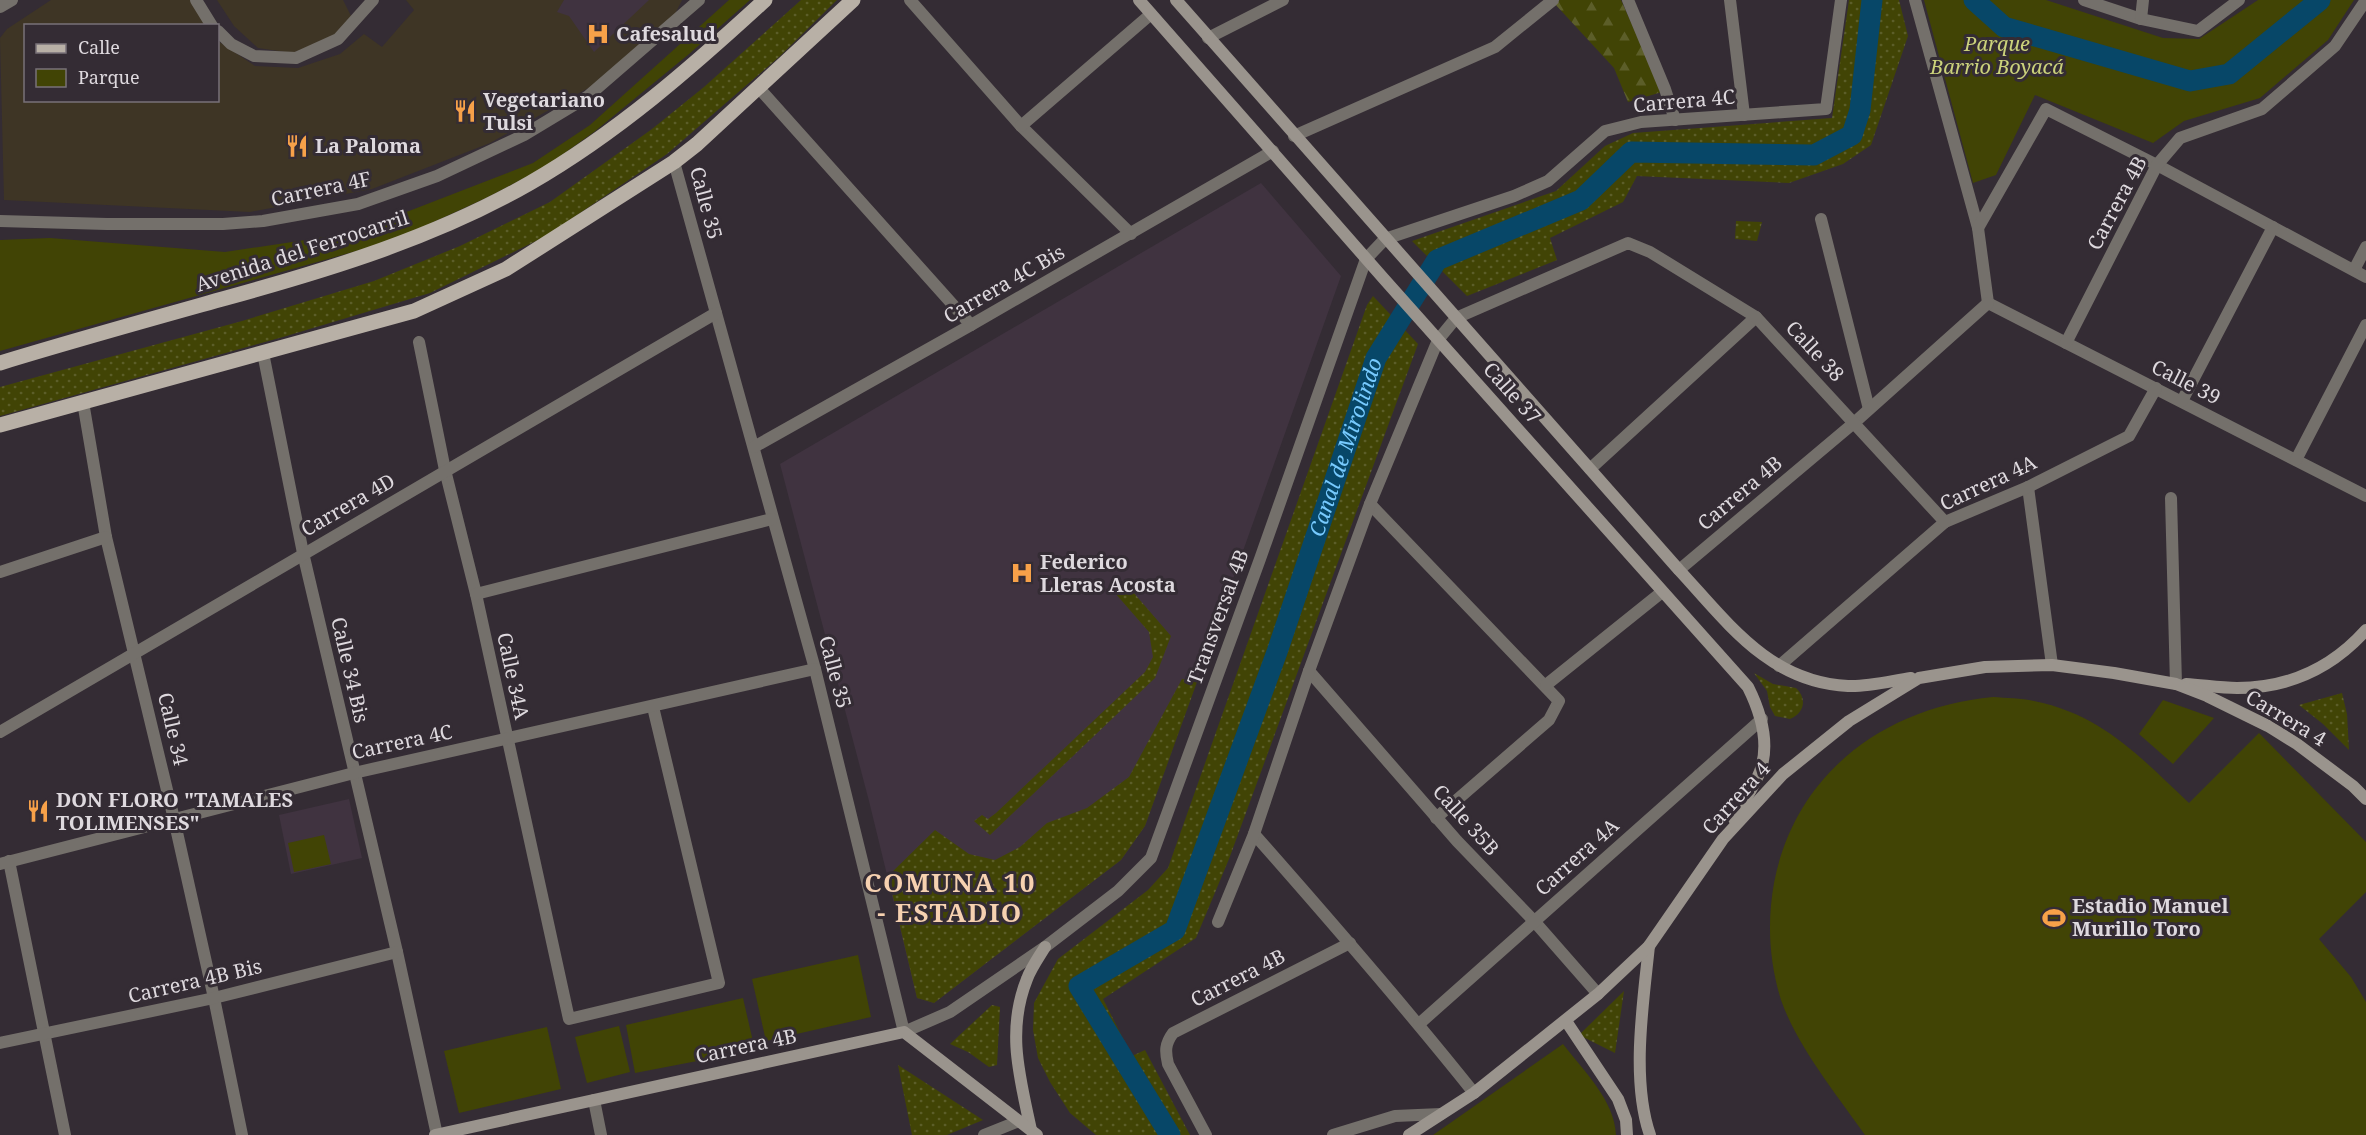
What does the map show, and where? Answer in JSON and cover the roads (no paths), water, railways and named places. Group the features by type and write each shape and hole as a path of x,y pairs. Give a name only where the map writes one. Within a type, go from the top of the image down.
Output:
{"main road":[{"name":"Avenida del Ferrocarril","path":"0,363 371,255 459,219 530,183 608,133 688,70 765,0"},
{"path":"0,425 414,311 506,268 674,162 852,0"},
{"name":"Calle 37","path":"1139,0 1366,259 1748,687 1762,719 1764,735 1762,766 1723,839"},
{"name":"Calle 37","path":"1176,0 1679,570 1758,654 1779,666 1809,678 1849,686 1919,678"},
{"name":"Carrera 4","path":"1409,1135 1474,1093 1598,994 1649,946 1723,839 1752,806 1816,745 1883,698 1919,678 1985,667 2052,665 2175,684 2234,688 2262,687 2290,681 2325,666 2366,630"},
{"name":"Carrera 4","path":"2175,684 2207,696 2268,726 2297,744 2353,786 2366,800"},
{"path":"1649,946 1641,1026 1641,1074 1646,1121 1650,1135"},
{"path":"1034,1132 1015,1051 1017,1014 1027,979 1045,947"},
{"path":"1566,1021 1618,1099 1626,1120 1627,1135"},
{"path":"904,1032 1034,1132"},
{"name":"Carrera 4B","path":"436,1135 904,1032"}],"street":[{"path":"0,7 12,0"},
{"path":"196,0 211,24"},
{"path":"219,32 231,44 254,56 296,58 338,39 373,0"},
{"name":"Carrera 4F","path":"0,220 107,224 223,224 262,221 358,204 437,176 524,135 578,103 607,81 699,0"},
{"path":"910,0 1021,126 1131,234"},
{"path":"1208,38 1283,0"},
{"path":"1628,0 1665,89 1675,120"},
{"path":"1730,0 1744,115"},
{"name":"Carrera 4C","path":"1366,259 1385,239 1514,196 1548,181 1605,131 1641,122 1826,110 1840,0"},
{"path":"1915,0 1978,228 1989,303"},
{"path":"2084,0 2141,19 2198,31 2239,0"},
{"path":"2141,19 2143,0"},
{"name":"Carrera 4B","path":"2066,342 2157,165 2180,138 2262,110 2335,46 2366,0"},
{"path":"1294,136 1496,47 1549,1"},
{"path":"1021,126 1151,14"},
{"path":"758,87 971,326"},
{"path":"1978,228 2046,109 2157,165 2366,277"},
{"name":"Carrera 4C Bis","path":"754,447 971,326 1273,151"},
{"name":"Calle 35","path":"674,162 815,669 904,1032"},
{"path":"1821,219 1869,409"},
{"path":"2182,401 2273,227"},
{"name":"Calle 38","path":"1456,318 1628,243 1650,252 1756,317 1945,522"},
{"path":"2354,270 2366,247"},
{"name":"Transversal 4B","path":"1045,947 1118,891 1151,858 1366,259"},
{"name":"Carrera 4B","path":"1679,570 1854,422 1989,303"},
{"name":"Calle 39","path":"1989,303 2366,496"},
{"name":"Carrera 4D","path":"0,732 716,313"},
{"path":"1590,469 1756,317"},
{"path":"1218,922 1254,834 1309,670 1370,504 1438,340 1456,318"},
{"path":"2296,460 2366,325"},
{"name":"Calle 34A","path":"419,342 445,470 476,594 569,1019 719,983 653,707"},
{"name":"Calle 34 Bis","path":"262,353 303,553 398,952 436,1135"},
{"name":"Carrera 4A","path":"1779,666 1945,522 2028,487 2128,436 2156,388"},
{"name":"Calle 34","path":"83,402 106,537 174,819 242,1135"},
{"path":"2028,487 2052,665"},
{"path":"2171,498 2175,684"},
{"path":"1370,504 1559,701 1549,720 1436,818"},
{"path":"476,594 772,519"},
{"path":"0,572 106,537"},
{"path":"1546,686 1662,592"},
{"name":"Carrera 4C","path":"5,862 354,773 815,669"},
{"name":"Calle 35B","path":"1309,670 1436,818 1534,921 1598,994"},
{"name":"Carrera 4A","path":"1419,1024 1762,719"},
{"path":"1254,834 1419,1024 1474,1093"},
{"path":"5,862 65,1135"},
{"name":"Carrera 4B","path":"1206,1135 1168,1064 1165,1052 1167,1041 1173,1033 1350,943"},
{"name":"Carrera 4B","path":"904,1032 950,1012 1045,947"},
{"name":"Carrera 4B Bis","path":"0,1043 214,998 398,952"},
{"path":"594,1100 601,1135"},
{"path":"1333,1135 1395,1116 1441,1114"},
{"path":"984,1135 1019,1121"}],"waterway":[{"name":"Canal de Mirolindo","path":"1170,1135 1079,986 1175,930 1277,652 1376,358 1437,260 1581,200 1631,152 1814,155 1852,135 1860,110 1872,0"},
{"name":"Canal de Mirolindo","path":"1974,0 2004,27 2190,81 2229,74 2320,0"}],"place":[{"name":"Cafesalud","path":"598,34"},
{"name":"Vegetariano Tulsi","path":"465,111"},
{"name":"La Paloma","path":"297,146"},
{"name":"Federico Lleras Acosta","path":"1022,573"},
{"name":"DON FLORO \"TAMALES TOLIMENSES\"","path":"38,811"},
{"name":"Estadio Manuel Murillo Toro","path":"2054,918"}],"district":[{"name":"COMUNA 10 - ESTADIO","path":"950,898"}],"park label":[{"name":"Parque Barrio Boyacá","path":"1997,56"}]}
